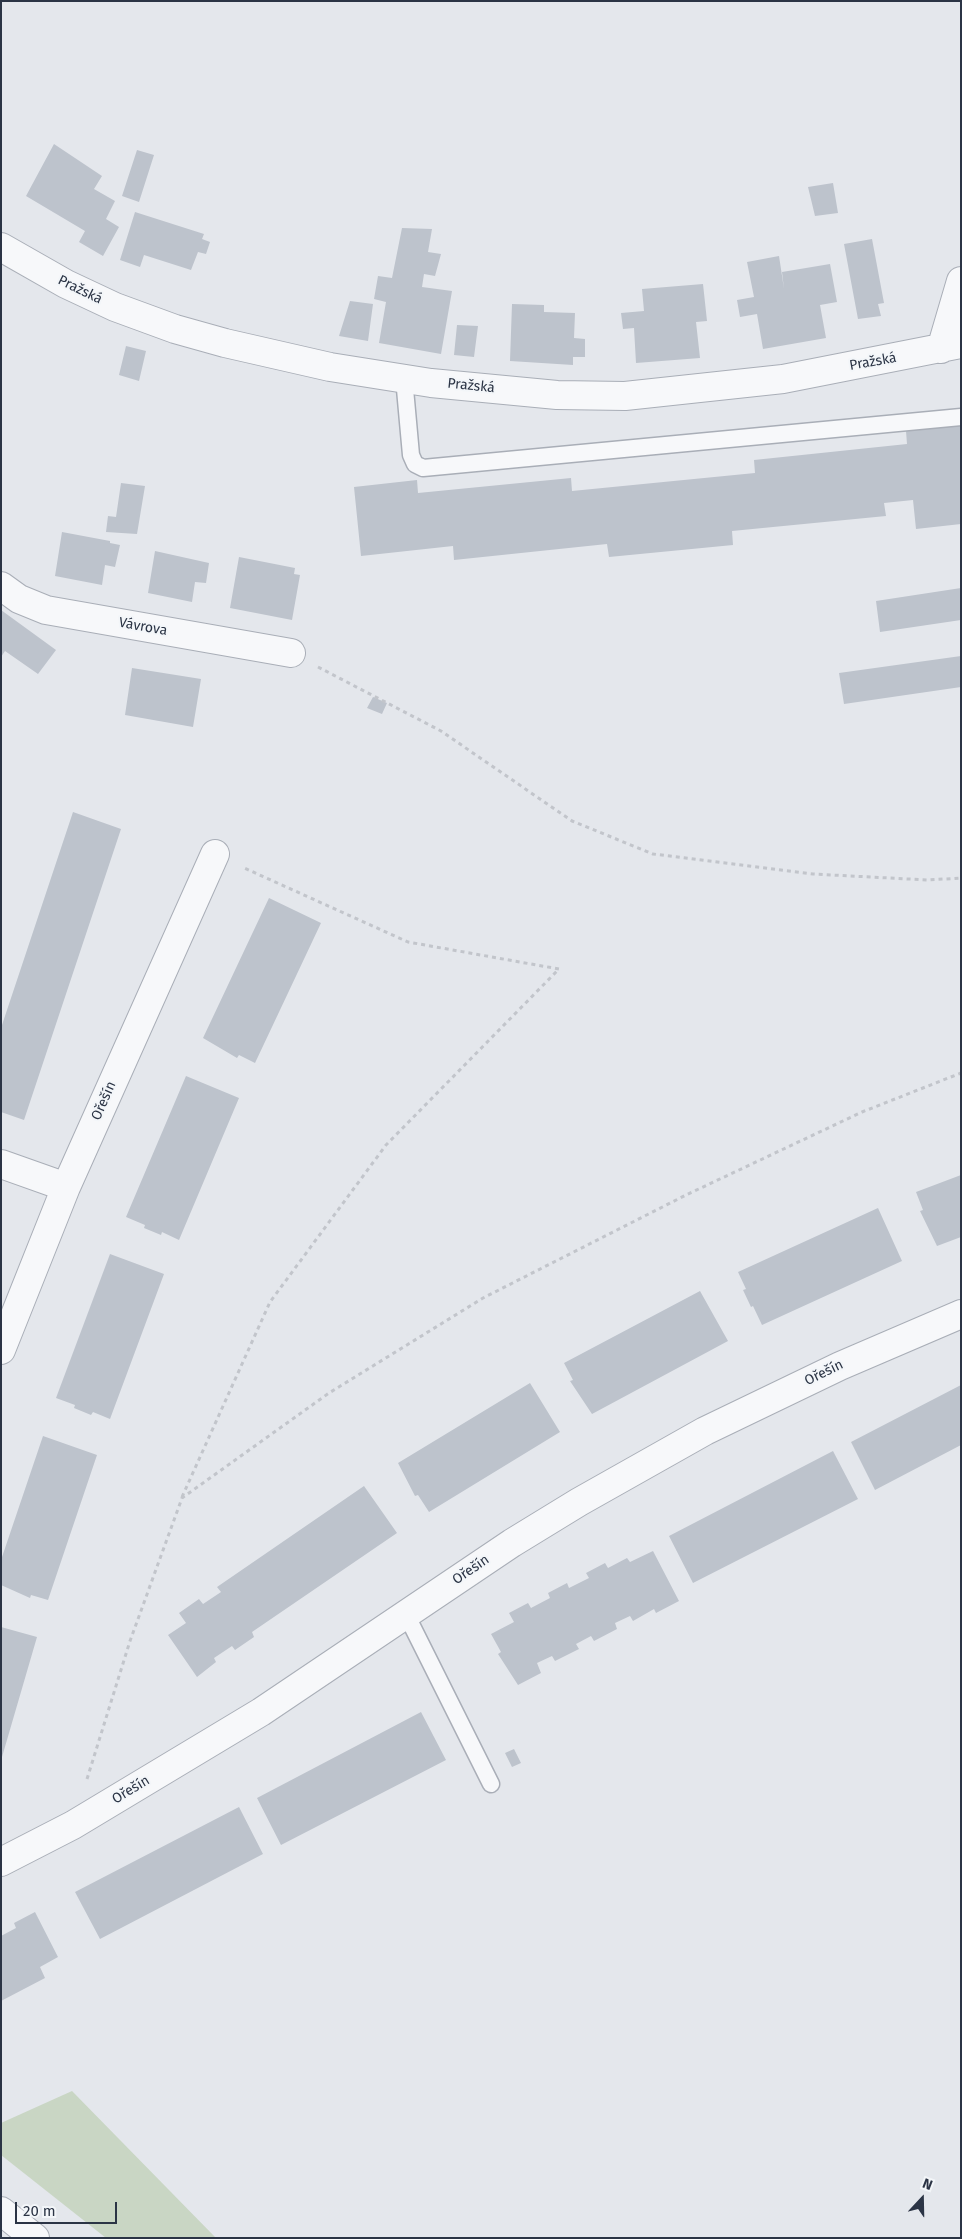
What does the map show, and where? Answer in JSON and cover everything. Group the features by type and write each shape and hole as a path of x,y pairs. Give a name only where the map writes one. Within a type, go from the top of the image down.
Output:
{"street":[{"name":"Pražská","path":"1,247 115,307 175,329 225,343 330,367 404,378 557,395 625,396 783,379 951,347"},
{"path":"951,347 961,282"},
{"name":"Vávrova","path":"1,586 19,599 46,610 291,652"},
{"name":"Ořešín","path":"1,1350 66,1187 215,854"},
{"path":"1,1164 66,1187"},
{"name":"Ořešín","path":"1,1862 73,1825 261,1712 520,1538 705,1431 840,1366 961,1314"},
{"path":"1,2211 35,2238"}],"lane":[{"path":"404,378 411,455 415,464 423,468 961,417"},
{"path":"406,1614 491,1784"}],"path":[{"path":"291,652 441,731 572,821 653,854 814,874 928,880 961,878"},
{"path":"73,1825 130,1641 182,1498 270,1302 386,1145 559,969 408,942 215,854"},
{"path":"182,1498 329,1394 483,1298 712,1182 862,1112 961,1073"}],"green space":[{"path":"72,2091 216,2238 106,2238 1,2155 1,2123"}],"building":[{"path":"54,144 102,176 94,189 115,201 106,219 119,227 103,256 79,242 85,231 26,196"},
{"path":"137,150 154,155 139,202 122,196"},
{"path":"833,183 838,213 815,216 808,187"},
{"path":"135,212 204,234 202,239 210,242 206,254 198,252 191,270 144,255 140,267 120,260"},
{"path":"402,228 432,229 428,252 441,254 435,276 424,274 422,287 452,291 441,354 379,343 386,302 374,299 378,276 392,278"},
{"path":"872,239 884,303 878,304 881,316 858,319 844,244"},
{"path":"779,256 784,289 782,272 830,264 837,302 820,305 826,338 763,349 757,314 740,317 737,300 754,297 747,262"},
{"path":"703,284 707,321 696,322 700,358 636,363 634,328 623,329 621,313 644,311 642,289"},
{"path":"350,301 373,304 368,341 339,336"},
{"path":"512,304 544,305 544,312 575,313 574,338 585,339 585,357 573,357 573,365 510,361"},
{"path":"457,325 478,326 474,357 454,355"},
{"path":"126,346 146,351 139,381 119,375"},
{"path":"961,425 961,524 916,529 913,500 884,503 886,516 732,531 733,545 609,557 607,544 454,560 453,546 361,556 354,487 417,480 418,493 571,478 572,491 755,473 754,460 907,444 906,431"},
{"path":"121,483 145,486 137,534 106,532 108,516 116,517"},
{"path":"62,532 110,541 110,543 120,545 115,567 105,565 102,585 55,576"},
{"path":"155,551 209,563 206,583 195,582 192,602 148,593"},
{"path":"239,557 295,568 294,574 300,575 292,620 230,608"},
{"path":"961,588 961,620 880,632 876,601"},
{"path":"1,610 56,650 38,674 5,651 1,657"},
{"path":"961,656 961,687 844,704 839,673"},
{"path":"132,668 201,679 193,727 125,715"},
{"path":"373,697 387,703 382,714 367,708"},
{"path":"73,812 121,829 24,1120 1,1112 1,1028"},
{"path":"269,898 321,923 255,1063 239,1055 237,1058 203,1038"},
{"path":"186,1076 239,1098 179,1240 162,1232 161,1235 144,1228 145,1225 126,1217"},
{"path":"961,1175 961,1237 937,1246 920,1211 923,1210 916,1192"},
{"path":"878,1208 902,1261 762,1325 743,1290 746,1289 738,1272"},
{"path":"110,1254 164,1274 110,1419 93,1412 91,1415 74,1408 75,1405 56,1398"},
{"path":"700,1291 728,1341 592,1414 570,1381 573,1380 564,1363"},
{"path":"530,1383 560,1432 429,1512 418,1495 415,1496 398,1463"},
{"path":"961,1385 961,1445 875,1490 851,1442"},
{"path":"43,1436 97,1455 48,1600 31,1595 30,1598 1,1585 1,1560"},
{"path":"833,1451 858,1499 693,1583 669,1536"},
{"path":"364,1486 397,1533 252,1632 254,1637 235,1650 232,1646 214,1658 216,1662 197,1677 168,1635 186,1623 179,1613 199,1599 203,1604 221,1592 217,1587"},
{"path":"653,1551 679,1601 656,1613 654,1609 633,1621 630,1616 615,1623 617,1629 594,1641 591,1636 576,1644 579,1649 555,1661 552,1656 537,1663 541,1673 518,1685 498,1654 501,1652 491,1634 514,1622 509,1613 528,1603 531,1608 550,1598 548,1593 567,1583 569,1588 589,1578 586,1573 605,1563 608,1568 627,1558 630,1562"},
{"path":"1,1627 37,1637 2,1757 1,1757"},
{"path":"421,1712 446,1760 281,1845 257,1798"},
{"path":"514,1749 521,1763 512,1767 505,1753"},
{"path":"239,1807 263,1854 100,1939 75,1892"},
{"path":"35,1912 58,1957 40,1967 45,1978 1,2001 1,1936 16,1928 14,1923"}]}
